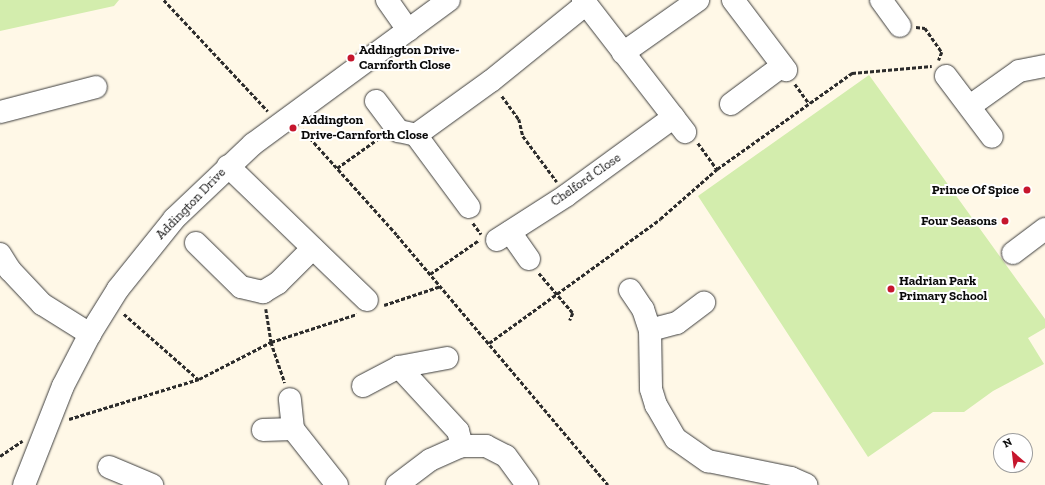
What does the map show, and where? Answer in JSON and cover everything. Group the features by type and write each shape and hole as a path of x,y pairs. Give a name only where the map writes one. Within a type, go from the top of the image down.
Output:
{"street":[{"path":"387,0 408,30"},
{"name":"Addington Drive","path":"24,485 45,428 90,334 110,302 174,220 228,166 284,119 449,0"},
{"path":"623,53 698,0"},
{"path":"731,104 784,68 733,0"},
{"path":"881,0 900,26"},
{"path":"408,133 491,81 584,2 680,125"},
{"path":"970,106 1019,71 1045,66"},
{"path":"946,76 992,137"},
{"path":"0,112 96,87"},
{"path":"376,101 408,133 469,207"},
{"name":"Chelford Close","path":"529,259 504,236 680,125"},
{"path":"228,166 313,248 360,303"},
{"path":"1013,253 1045,229"},
{"path":"196,243 242,288 263,292 278,283 313,248"},
{"path":"0,254 10,270 42,304 90,334"},
{"path":"630,290 643,309 650,330 651,389 661,417 676,439 708,462 791,478 807,485"},
{"path":"650,330 677,323 704,303"},
{"path":"363,386 399,367 448,358"},
{"path":"399,367 458,431 462,446"},
{"path":"290,399 293,429 336,485"},
{"path":"263,430 293,429"},
{"path":"397,485 430,460 462,446 486,446 506,456 528,485"},
{"path":"109,467 139,483"}],"path":[{"path":"164,0 284,119 337,168 441,286 608,485"},
{"path":"489,343 660,219 717,169 852,73 937,65 942,52 925,28 900,26"},
{"path":"784,68 809,103"},
{"path":"491,81 519,119 523,136 567,195"},
{"path":"680,125 694,137 717,169"},
{"path":"337,168 374,140 408,133"},
{"path":"430,274 483,238 468,216 469,207"},
{"path":"529,259 555,295 573,313 570,320"},
{"path":"45,428 199,379 271,342 360,303 441,286"},
{"path":"263,292 271,342 290,399"},
{"path":"110,302 199,379"},
{"path":"0,459 4,455"}],"green space":[{"path":"0,0 119,0 114,6 0,31"},
{"name":"Hadrian Park Primary School","path":"869,75 1045,319 1045,328 1028,338 1044,364 993,391 964,412 933,412 868,457 698,196"}],"place":[{"name":"Addington Drive- Carnforth Close","path":"351,58"},
{"name":"Addington Drive-Carnforth Close","path":"293,128"},
{"name":"Prince Of Spice","path":"1027,190"},
{"name":"Four Seasons","path":"1005,221"},
{"name":"Hadrian Park Primary School","path":"891,289"}]}
